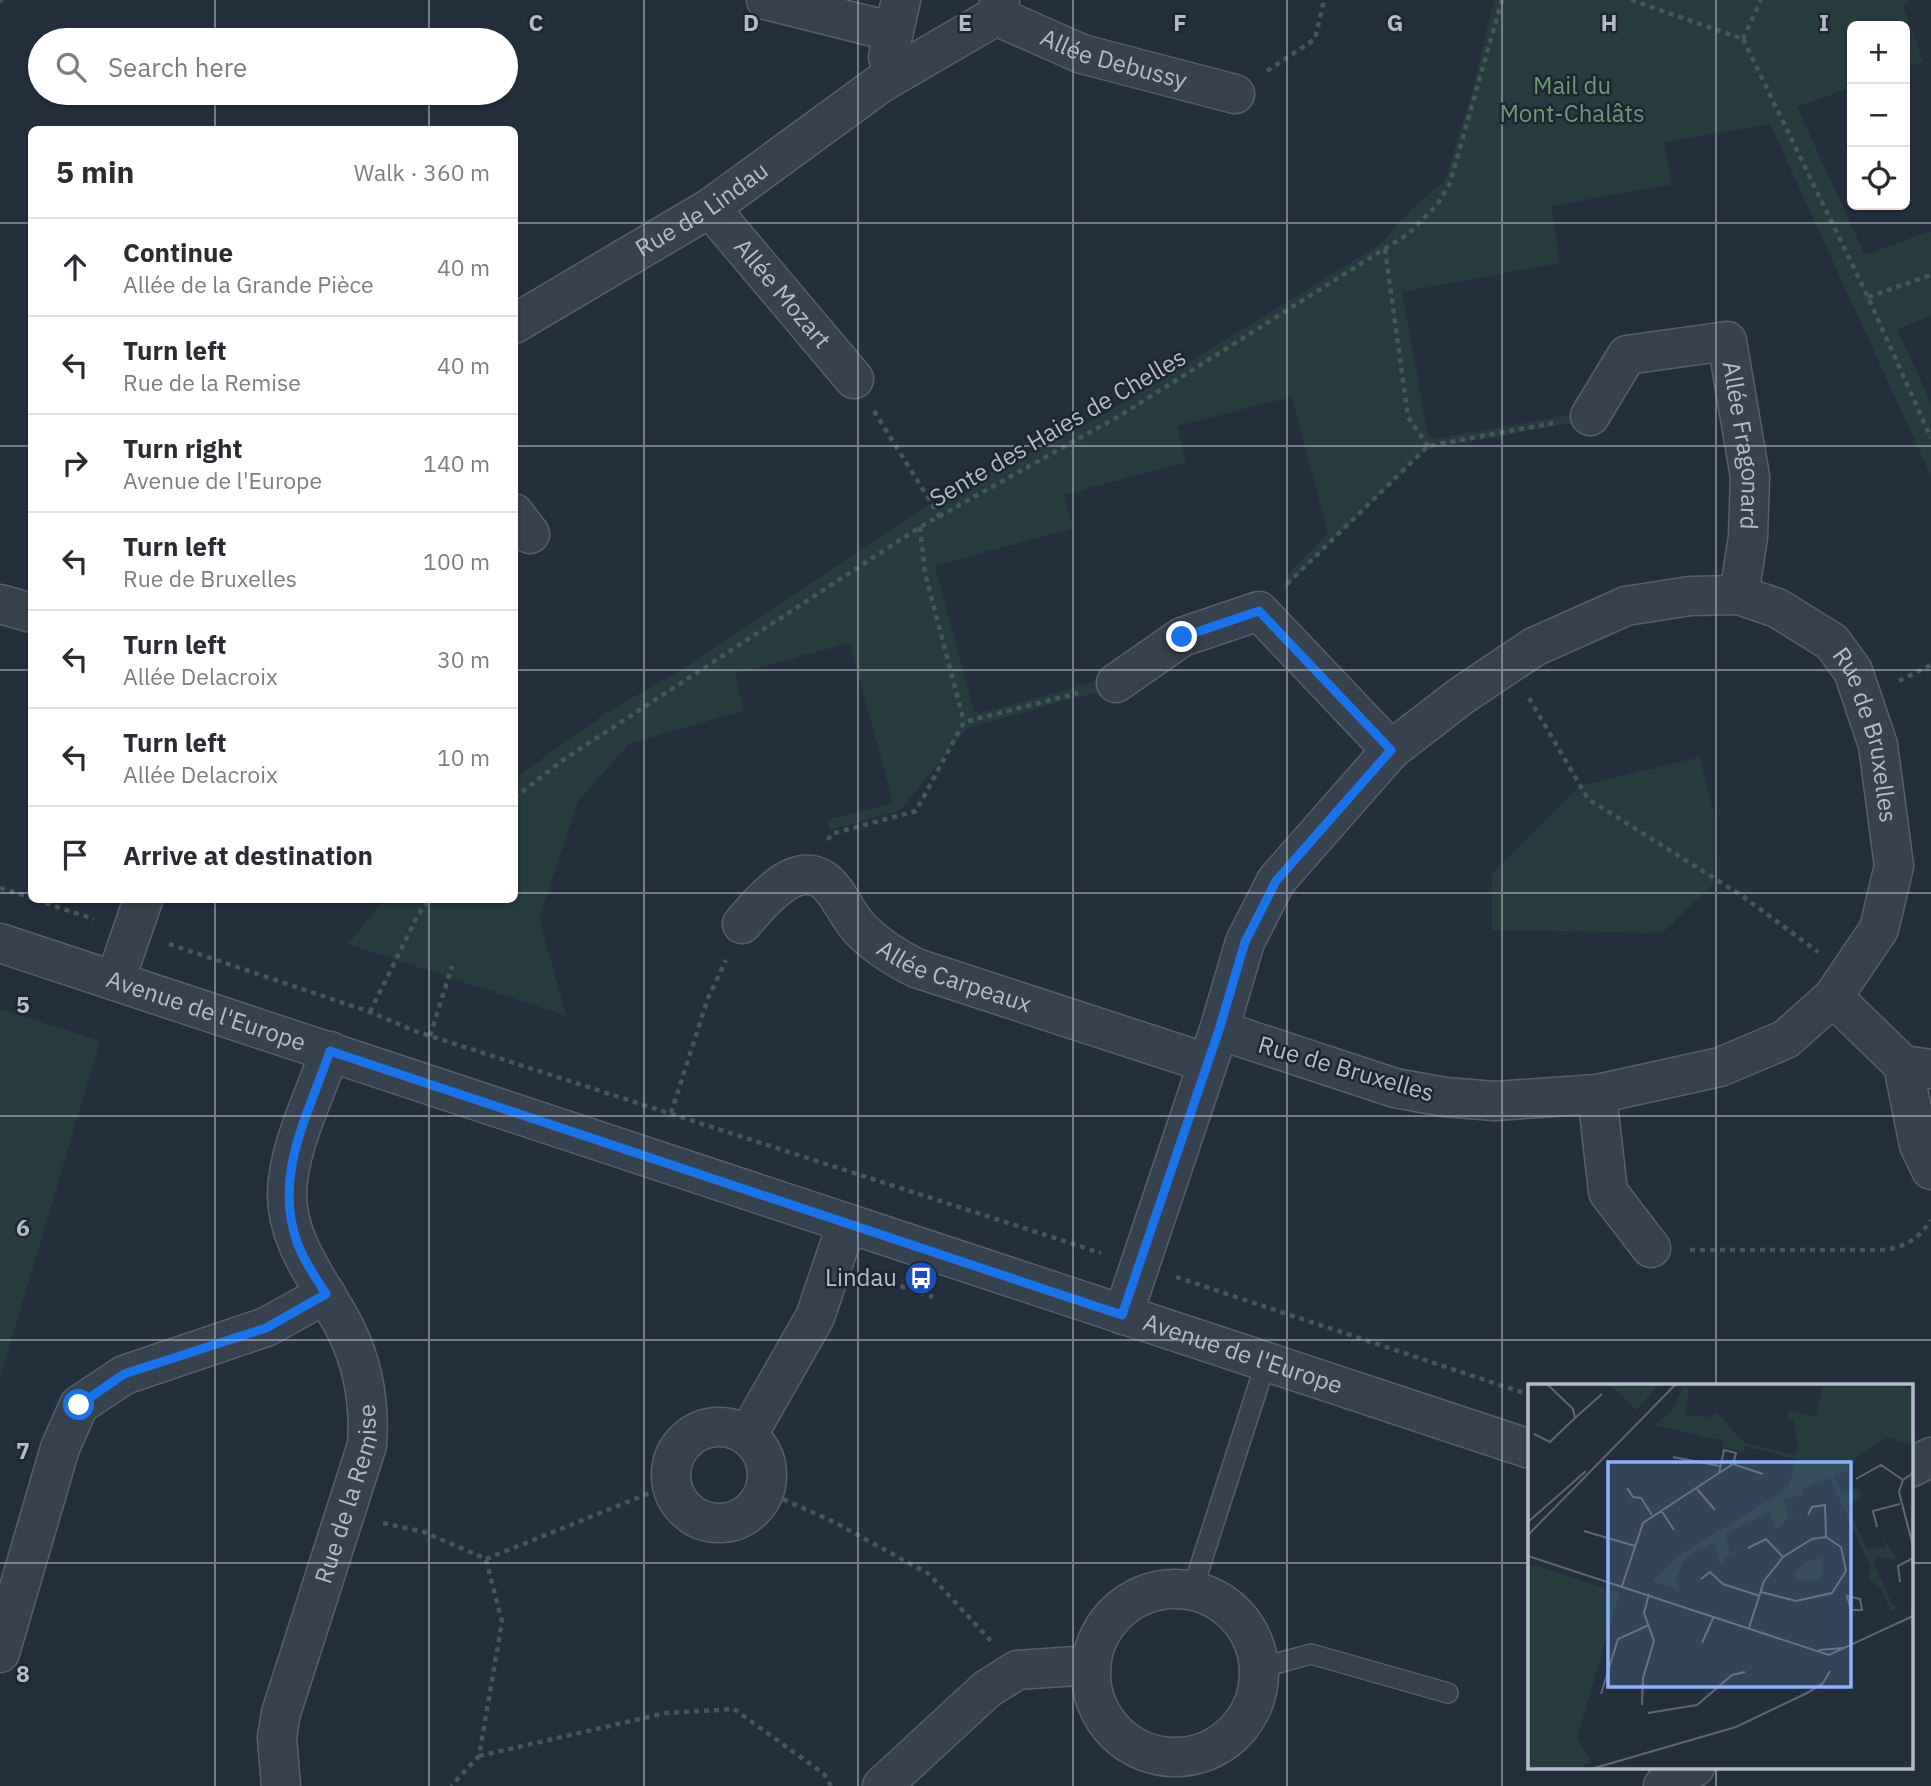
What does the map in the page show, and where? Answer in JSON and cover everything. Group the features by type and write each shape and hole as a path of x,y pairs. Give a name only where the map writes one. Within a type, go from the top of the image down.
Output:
{"street":[{"path":"766,0 898,16 881,83"},
{"name":"Allée Debussy","path":"998,8 1082,54 1235,94"},
{"name":"Rue de Lindau","path":"518,322 710,208 881,83 998,8"},
{"name":"Allée Mozart","path":"710,208 854,379"},
{"name":"Allée Fragonard","path":"1590,415 1627,355 1727,341 1750,477 1748,537 1739,596"},
{"name":"Rue de Bruxelles","path":"1122,1315 1213,1047 1245,942 1276,881 1391,750 1534,647 1626,606 1690,596 1739,596 1777,608 1832,642 1853,671 1878,746 1894,866 1880,929 1841,986 1786,1038 1720,1067 1597,1094 1495,1101 1445,1097 1213,1047"},
{"path":"0,604 28,612"},
{"path":"1116,683 1182,637 1259,611 1391,750"},
{"path":"742,924 765,897 788,880 812,876"},
{"name":"Allée Carpeaux","path":"812,876 823,880 860,930 887,953 916,968 1213,1047"},
{"path":"115,981 138,916"},
{"name":"Avenue de l'Europe","path":"0,943 1528,1448"},
{"path":"1841,986 1917,1067 1919,1145 1931,1170"},
{"name":"Rue de la Remise","path":"281,1786 276,1737 281,1713 367,1445 369,1418 361,1368 346,1330 297,1244 287,1197 291,1160 330,1051"},
{"path":"1597,1094 1608,1192 1651,1248"},
{"path":"747,1436 815,1317 847,1223"},
{"path":"0,1653 60,1448 79,1405 124,1374 266,1328 326,1294"},
{"path":"717,1427 733,1429 747,1436 765,1460 767,1476 765,1491 746,1515 732,1522 716,1523 701,1520 687,1511 677,1499 672,1484 672,1467 687,1439 701,1430 717,1427"},
{"path":"1913,1466 1931,1457"},
{"path":"1168,1589 1192,1591 1218,1600 1239,1618 1254,1642 1260,1668 1257,1696 1245,1721 1226,1741 1201,1754 1174,1758 1146,1753 1122,1739 1104,1718 1093,1693 1091,1665 1097,1642 1108,1622 1125,1606 1145,1594 1168,1589"},
{"path":"882,1786 987,1689 1017,1670 1091,1665"},
{"path":"1663,1786 1693,1768"}],"lane":[{"path":"1192,1591 1266,1362"},
{"path":"1260,1668 1311,1654 1448,1693"}],"path":[{"path":"1235,94 1315,39 1324,0"},
{"name":"Sente des Haies de Chelles","path":"518,794 563,760 920,527 1121,415 1408,234 1437,205 1450,183 1502,0"},
{"path":"1631,0 1743,39 1868,297 1931,438"},
{"path":"1743,39 1761,0"},
{"path":"1385,248 1408,417 1428,446"},
{"path":"1868,297 1931,275"},
{"path":"854,379 940,517"},
{"path":"1259,611 1428,446 1590,415"},
{"path":"812,876 831,834 916,811 964,722 925,573 920,527"},
{"path":"1510,663 1588,799 1741,895 1841,986"},
{"path":"964,722 1116,683"},
{"path":"0,888 28,897"},
{"path":"58,903 138,916 430,1036 1139,1265 1528,1394"},
{"path":"370,1012 418,915 427,903"},
{"path":"671,1114 708,998 742,924"},
{"path":"430,1036 452,966"},
{"path":"1651,1248 1885,1250 1902,1247 1921,1234 1930,1223"},
{"path":"344,1514 424,1532 486,1559 672,1484"},
{"path":"765,1491 834,1522 929,1574 1017,1670"},
{"path":"451,1786 479,1756 502,1622 486,1559"},
{"path":"479,1756 666,1713 734,1709 824,1774 831,1786"}],"green space":[{"name":"Mail du Mont-Chalâts","path":"1494,0 1911,0 1903,6 1908,21 1847,21 1847,89 1797,107 1865,255 1931,231 1931,316 1897,329 1931,403 1931,476 1770,124 1664,142 1672,184 1551,206 1560,263 1402,292 1428,436 1433,439 1587,412 1588,420 1425,450 1282,591 1289,572 1328,534 1292,397 1177,426 1186,462 1064,495 1073,528 935,566 974,711 980,713 1112,677 1115,687 968,728 899,811 830,830 827,820 893,803 850,643 735,674 744,711 630,743 578,801 539,918 566,1016 348,944 382,903 518,903 518,776 606,713 686,667 928,505 1103,415 1379,245 1413,208 1445,180 1471,97"},
{"name":"Mail du Mont-Chalâts","path":"1910,25 1923,61 1910,66"},
{"path":"1700,757 1715,818 1713,884 1662,933 1492,930 1492,874 1580,786"},
{"path":"0,1009 100,1041 0,1378"}],"place":[{"name":"Lindau","path":"921,1278"}],"route":[{"path":"79,1405 124,1374 266,1328 326,1294 297,1244 287,1197 291,1160 330,1051 1122,1315 1219,1030 1245,942 1276,881 1391,750 1259,611 1182,637"}]}
